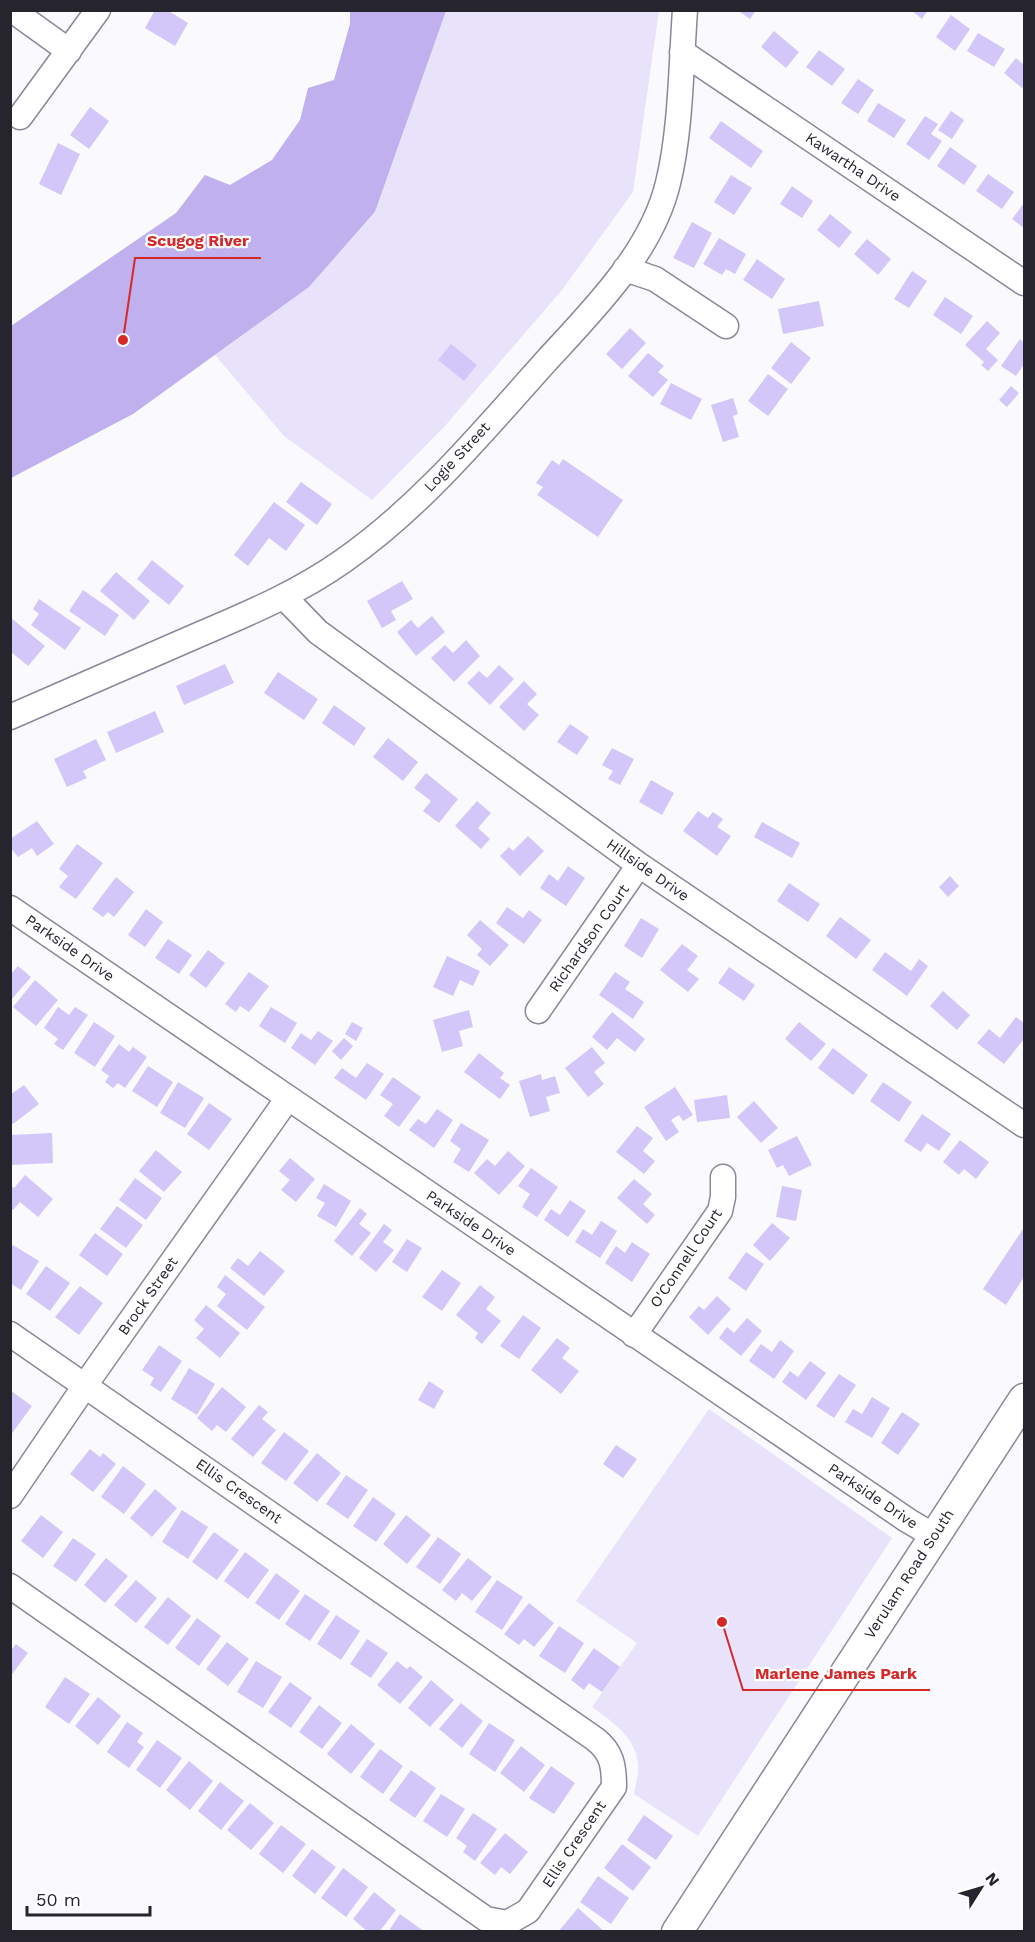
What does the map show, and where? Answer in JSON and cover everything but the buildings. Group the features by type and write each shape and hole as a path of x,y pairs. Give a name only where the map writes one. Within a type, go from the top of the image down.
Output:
{"main road":[{"name":"Verulam Road South","path":"677,1932 1024,1399"}],"street":[{"path":"12,10 69,51"},
{"path":"20,117 98,10"},
{"name":"Logie Street","path":"10,717 285,598 343,561 390,524 434,484 596,307 626,269 652,225 668,184 677,123 685,10"},
{"name":"Kawartha Drive","path":"682,52 1024,283"},
{"path":"626,269 655,279 726,326"},
{"name":"Hillside Drive","path":"285,598 318,632 639,864 1024,1125"},
{"name":"Richardson Court","path":"538,1011 639,864"},
{"name":"Parkside Drive","path":"10,908 907,1521 934,1536"},
{"name":"Brock Street","path":"10,1496 288,1098"},
{"name":"O'Connell Court","path":"634,1335 720,1211 723,1177"},
{"name":"Ellis Crescent","path":"10,1334 595,1739 604,1746 610,1756 614,1769 614,1787 528,1911 507,1923 486,1919 10,1586"}],"shaded area":[{"path":"350,11 446,11 375,212 309,287 133,414 11,478 11,326 176,213 205,175 230,185 272,160 300,120 308,88 334,80 350,24"},
{"path":"446,11 659,11 633,192 562,290 444,427 372,500 284,436 215,355 309,287 375,213"},
{"path":"709,1409 892,1538 698,1836 634,1794 638,1776 635,1750 624,1733 592,1707 637,1643 576,1601"}],"place":[{"name":"Scugog River","path":"123,340"},
{"name":"Marlene James Park","path":"722,1622"}]}
